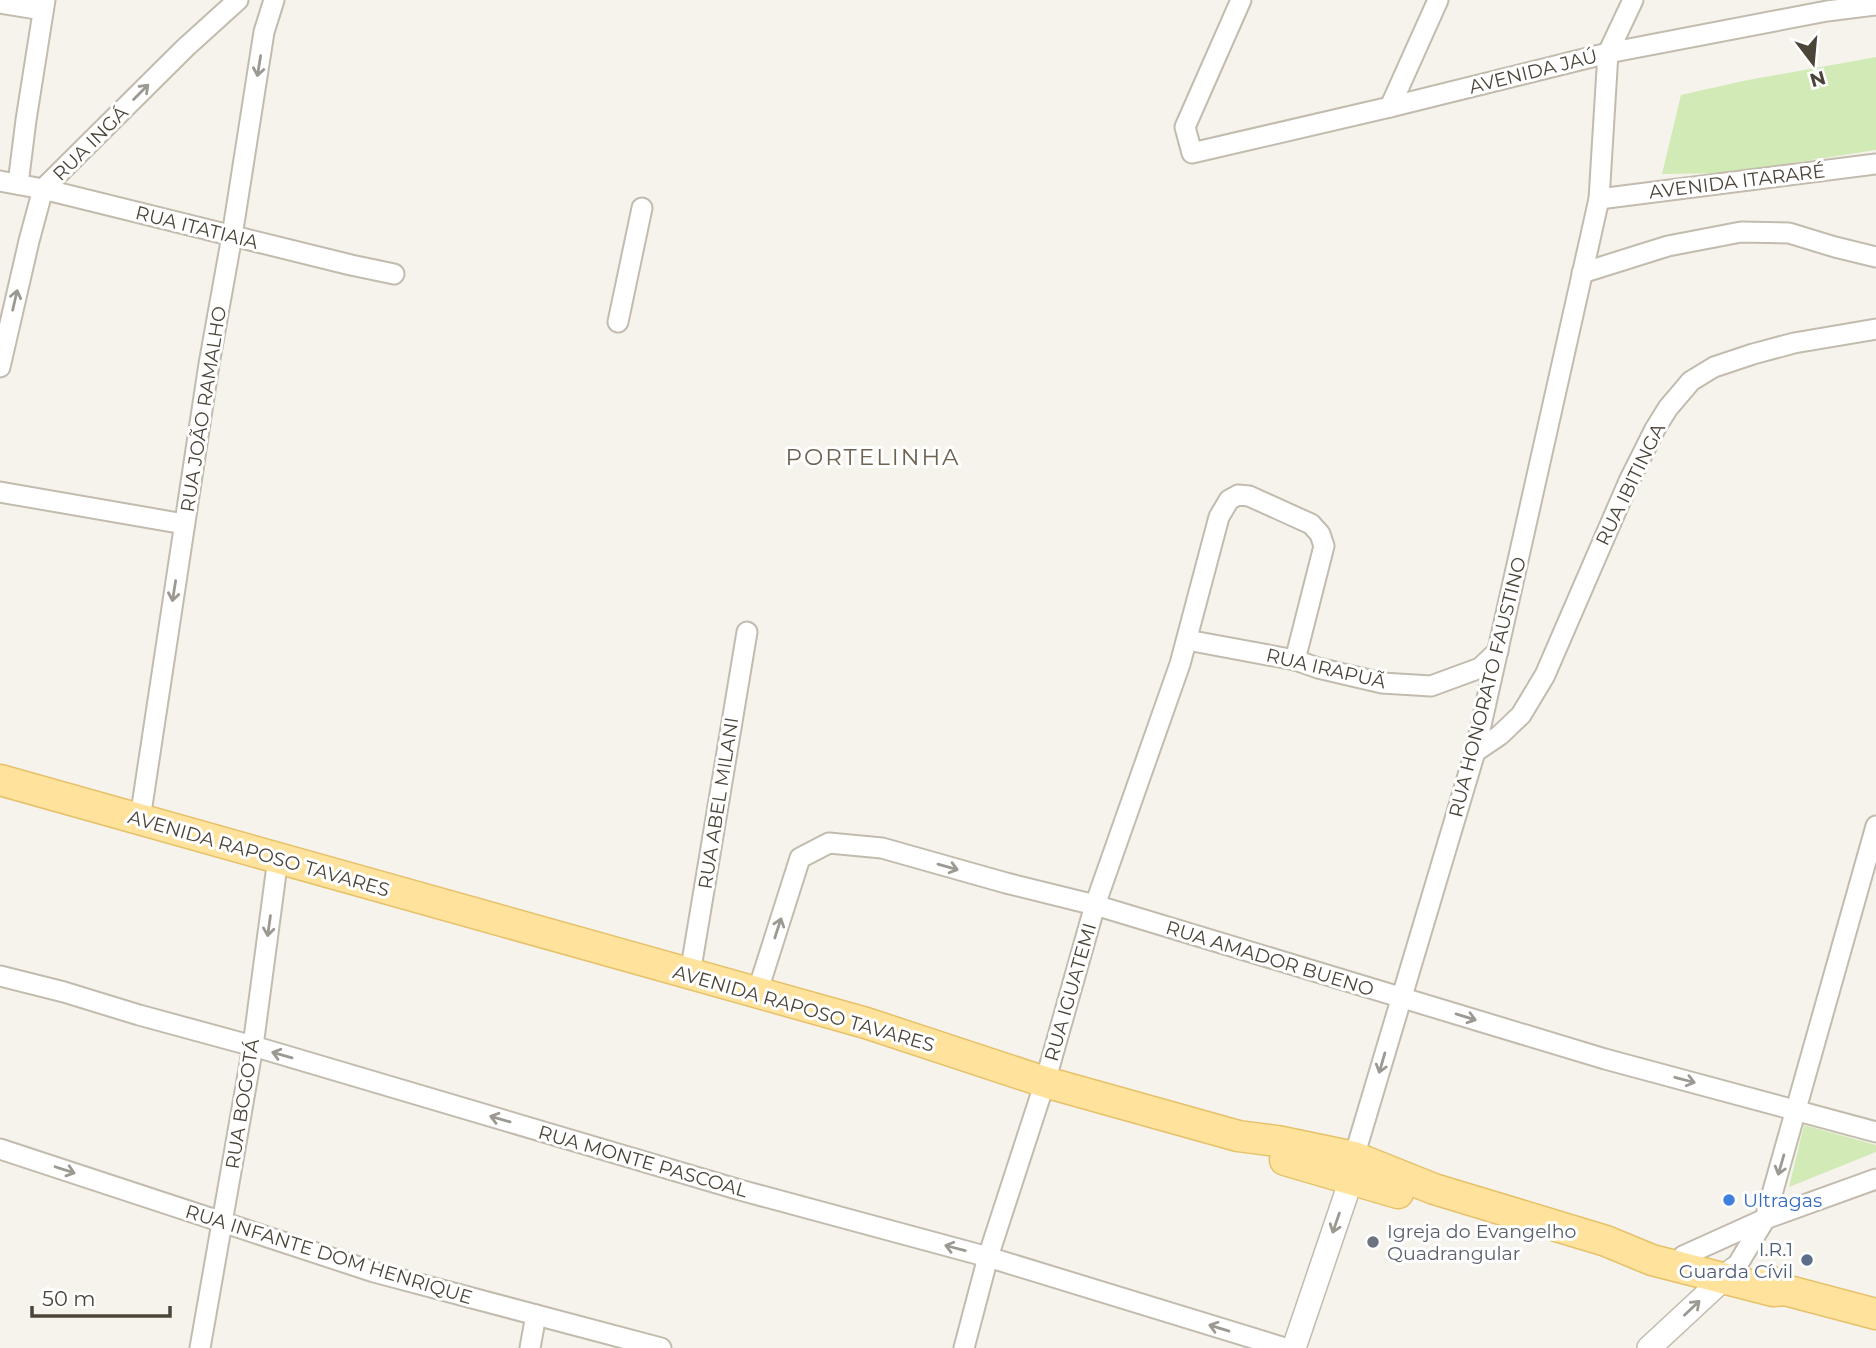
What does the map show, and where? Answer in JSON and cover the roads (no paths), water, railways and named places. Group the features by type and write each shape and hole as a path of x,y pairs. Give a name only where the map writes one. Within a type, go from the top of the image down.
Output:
{"main road":[{"name":"AVENIDA RAPOSO TAVARES","path":"0,780 866,1023 1045,1082 1238,1136 1269,1155 1352,1168 1406,1195 1434,1189 1606,1241"},
{"path":"1606,1241 1646,1245 1683,1256 1773,1292 1786,1290 1876,1314"},
{"path":"1606,1241 1652,1260 1729,1274"}],"street":[{"name":"RUA INGÁ","path":"0,363 43,189 185,48 238,0"},
{"name":"RUA JOÃO RAMALHO","path":"140,820 209,364 264,32 274,0"},
{"name":"AVENIDA JAÚ","path":"1241,0 1185,127 1192,153 1608,53 1830,6 1876,5"},
{"path":"1390,107 1438,0"},
{"path":"1608,53 1633,0"},
{"path":"0,3 44,5 26,120 9,183"},
{"name":"RUA HONORATO FAUSTINO","path":"1294,1348 1352,1168 1475,752 1599,198 1608,53"},
{"name":"AVENIDA ITARARÉ","path":"1599,198 1876,164"},
{"name":"RUA ITATIAIA","path":"9,183 394,274"},
{"path":"618,323 642,208"},
{"path":"1582,273 1668,246 1741,232 1789,233 1876,257"},
{"name":"RUA IBITINGA","path":"1475,752 1500,735 1521,715 1545,674 1629,481 1668,408 1691,381 1714,367 1753,354 1794,343 1876,329"},
{"path":"0,492 184,524"},
{"name":"RUA IGUATEMI","path":"964,1348 988,1257 1045,1082 1095,905 1187,640 1219,517 1229,500 1238,495 1249,496 1311,524 1320,534 1324,546 1296,660"},
{"name":"RUA ABEL MILANI","path":"690,974 747,632"},
{"name":"RUA IRAPUÃ","path":"1187,640 1296,660 1382,683 1431,686 1479,668 1499,651"},
{"path":"1649,1348 1729,1274 1765,1219 1876,826"},
{"name":"RUA AMADOR BUENO","path":"757,993 800,858 830,843 882,848 1095,905 1605,1059 1876,1132"},
{"name":"RUA BOGOTÁ","path":"200,1348 253,1046 278,858"},
{"name":"RUA MONTE PASCOAL","path":"0,976 253,1046 740,1190 988,1257 1284,1348"},
{"name":"RUA INFANTE DOM HENRIQUE","path":"0,1149 374,1272 661,1348"},
{"path":"1683,1256 1765,1219 1876,1179"},
{"path":"530,1348 536,1315"}],"place":[{"name":"Ultragas","path":"1729,1200"},
{"name":"Igreja do Evangelho Quadrangular","path":"1373,1242"},
{"name":"I.R.1 Guarda Cívil","path":"1807,1260"}],"district":[{"name":"PORTELINHA","path":"873,457"}]}
